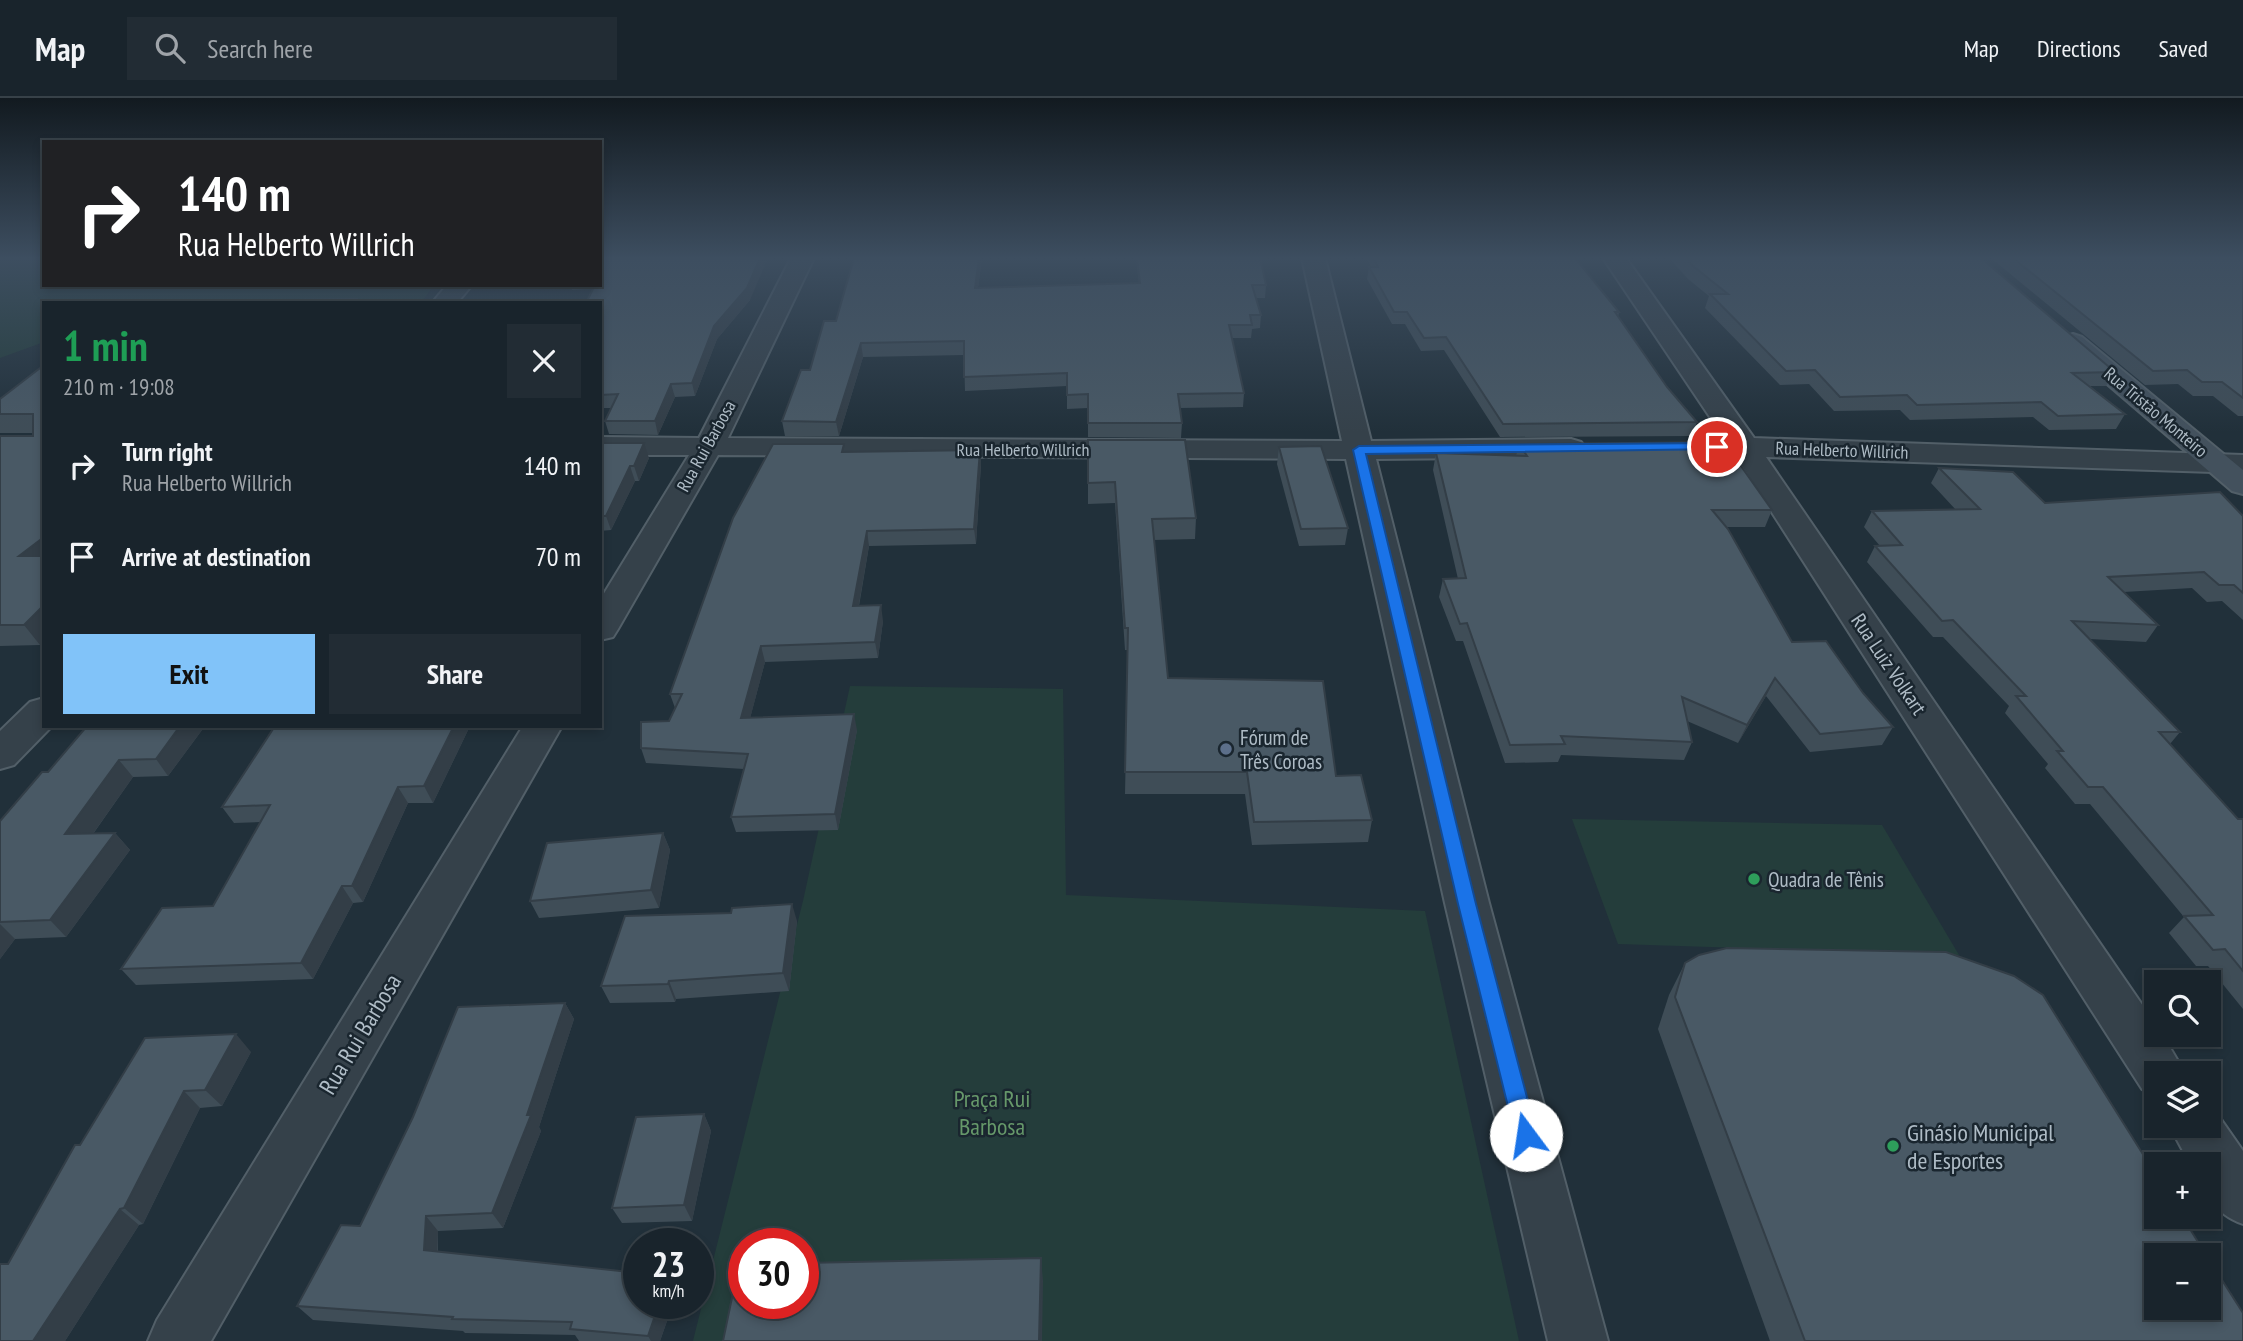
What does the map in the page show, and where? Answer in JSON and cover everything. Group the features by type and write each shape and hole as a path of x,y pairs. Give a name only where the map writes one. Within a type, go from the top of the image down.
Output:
{"main road":[{"name":"Rua Tristão Monteiro","path":"2058,330 2231,464 2243,485"}],"street":[{"name":"Rua Rui Barbosa","path":"602,626 708,448 774,316"},
{"path":"1327,316 1467,904 1578,1341"},
{"name":"Rua Luiz Volkart","path":"1650,316 1731,447 2152,1061"},
{"name":"Rua Helberto Willrich","path":"602,446 1359,450 1593,448"},
{"name":"Rua Helberto Willrich","path":"1731,447 2231,464"},
{"path":"0,755 42,714"},
{"name":"Rua Rui Barbosa","path":"178,1341 542,728"},
{"path":"2204,1138 2243,1198"}],"green space":[{"path":"0,316 42,316 42,343 0,358"},
{"name":"Praça Rui Barbosa","path":"850,686 1063,689 1066,895 1425,911 1519,1341 693,1341 698,1319 714,1319 714,1257 803,901"},
{"name":"Quadra de Tênis","path":"1572,819 1882,825 1959,955 1618,944"}],"building":[{"path":"602,316 723,316 714,326 692,383 671,384 655,421 605,421 618,394 602,395"},
{"path":"837,316 1250,316 1252,325 1229,325 1244,393 1178,394 1182,423 1088,423 1088,394 1067,395 1067,373 964,377 964,341 861,343 836,422 782,421 801,370 810,370 824,321 836,321"},
{"path":"1410,316 1618,316 1667,387 1697,422 1503,424 1446,337 1424,338"},
{"path":"1732,316 2049,316 2115,372 2072,373 2125,414 2058,416 2041,402 1917,405 1907,395 1840,397 1815,370 1786,371"},
{"path":"2085,316 2243,316 2243,398 2222,382 2202,382 2187,370 2153,371"},
{"path":"42,367 42,539 19,556 42,556 42,607 24,625 0,625 0,436 33,436 33,414 0,414 0,399"},
{"path":"1088,440 1185,440 1196,518 1152,519 1168,678 1323,681 1336,776 1361,775 1372,820 1254,822 1247,772 1125,772 1128,628 1125,628 1115,482 1088,483"},
{"path":"1724,442 1772,510 1712,510 1728,529 1792,642 1826,641 1863,693 1893,727 1820,734 1775,678 1747,725 1682,697 1692,742 1561,736 1565,744 1510,745 1467,623 1460,624 1443,579 1466,578 1436,453 1527,456 1519,444"},
{"path":"602,443 644,443 634,466 630,466 606,516 602,516"},
{"path":"773,444 844,444 842,452 980,450 974,529 867,531 853,606 881,605 875,642 761,646 741,718 854,714 835,814 731,817 748,754 641,748 641,722 669,721 682,694 670,694 733,518"},
{"path":"1321,446 1348,528 1301,529 1279,447"},
{"path":"1939,468 2013,472 2045,503 2220,492 2243,516 2243,593 2234,585 2219,585 2204,572 2108,577 2158,625 2072,621 2180,732 2159,732 2238,819 2243,819 2243,971 2225,949 2213,950 2184,916 2213,915 2103,787 2088,787 2057,751 2063,751 2016,696 2026,696 1953,620 1942,621 1875,546 1902,545 1872,511 1980,509"},
{"path":"85,728 179,728 156,759 119,760 65,834 115,833 50,920 0,922 0,821 42,772 48,772"},
{"path":"274,728 453,728 424,786 398,787 352,886 342,886 301,963 121,969 162,908 213,906 270,805 222,807"},
{"path":"663,833 651,890 530,901 547,843"},
{"path":"792,904 783,973 669,981 668,984 601,986 625,916 731,913 732,908"},
{"name":"Ginásio Municipal de Esportes","path":"1727,948 1946,952 2014,976 2043,995 2144,1156 2144,1229 2190,1229 2199,1243 2144,1243 2144,1320 2221,1320 2221,1278 2243,1313 2243,1341 1805,1341 1675,997 1685,963 1699,955"},
{"path":"565,1003 527,1115 531,1115 492,1213 426,1216 424,1250 623,1271 623,1319 654,1319 648,1336 570,1329 572,1322 452,1319 453,1317 297,1306 341,1225 360,1226 413,1117 458,1007"},
{"path":"236,1034 205,1090 184,1091 124,1208 120,1209 33,1341 0,1341 0,1264 8,1264 75,1145 80,1145 145,1038"},
{"path":"704,1114 684,1205 612,1208 636,1117"},
{"path":"1041,1258 1039,1341 723,1341 728,1317 819,1319 819,1263"}],"place":[{"name":"Fórum de Três Coroas","path":"1226,749"},
{"name":"Quadra de Tênis","path":"1754,879"},
{"name":"Ginásio Municipal de Esportes","path":"1893,1146"}],"route":[{"path":"1526,1135 1467,904 1359,450 1717,447"}]}
